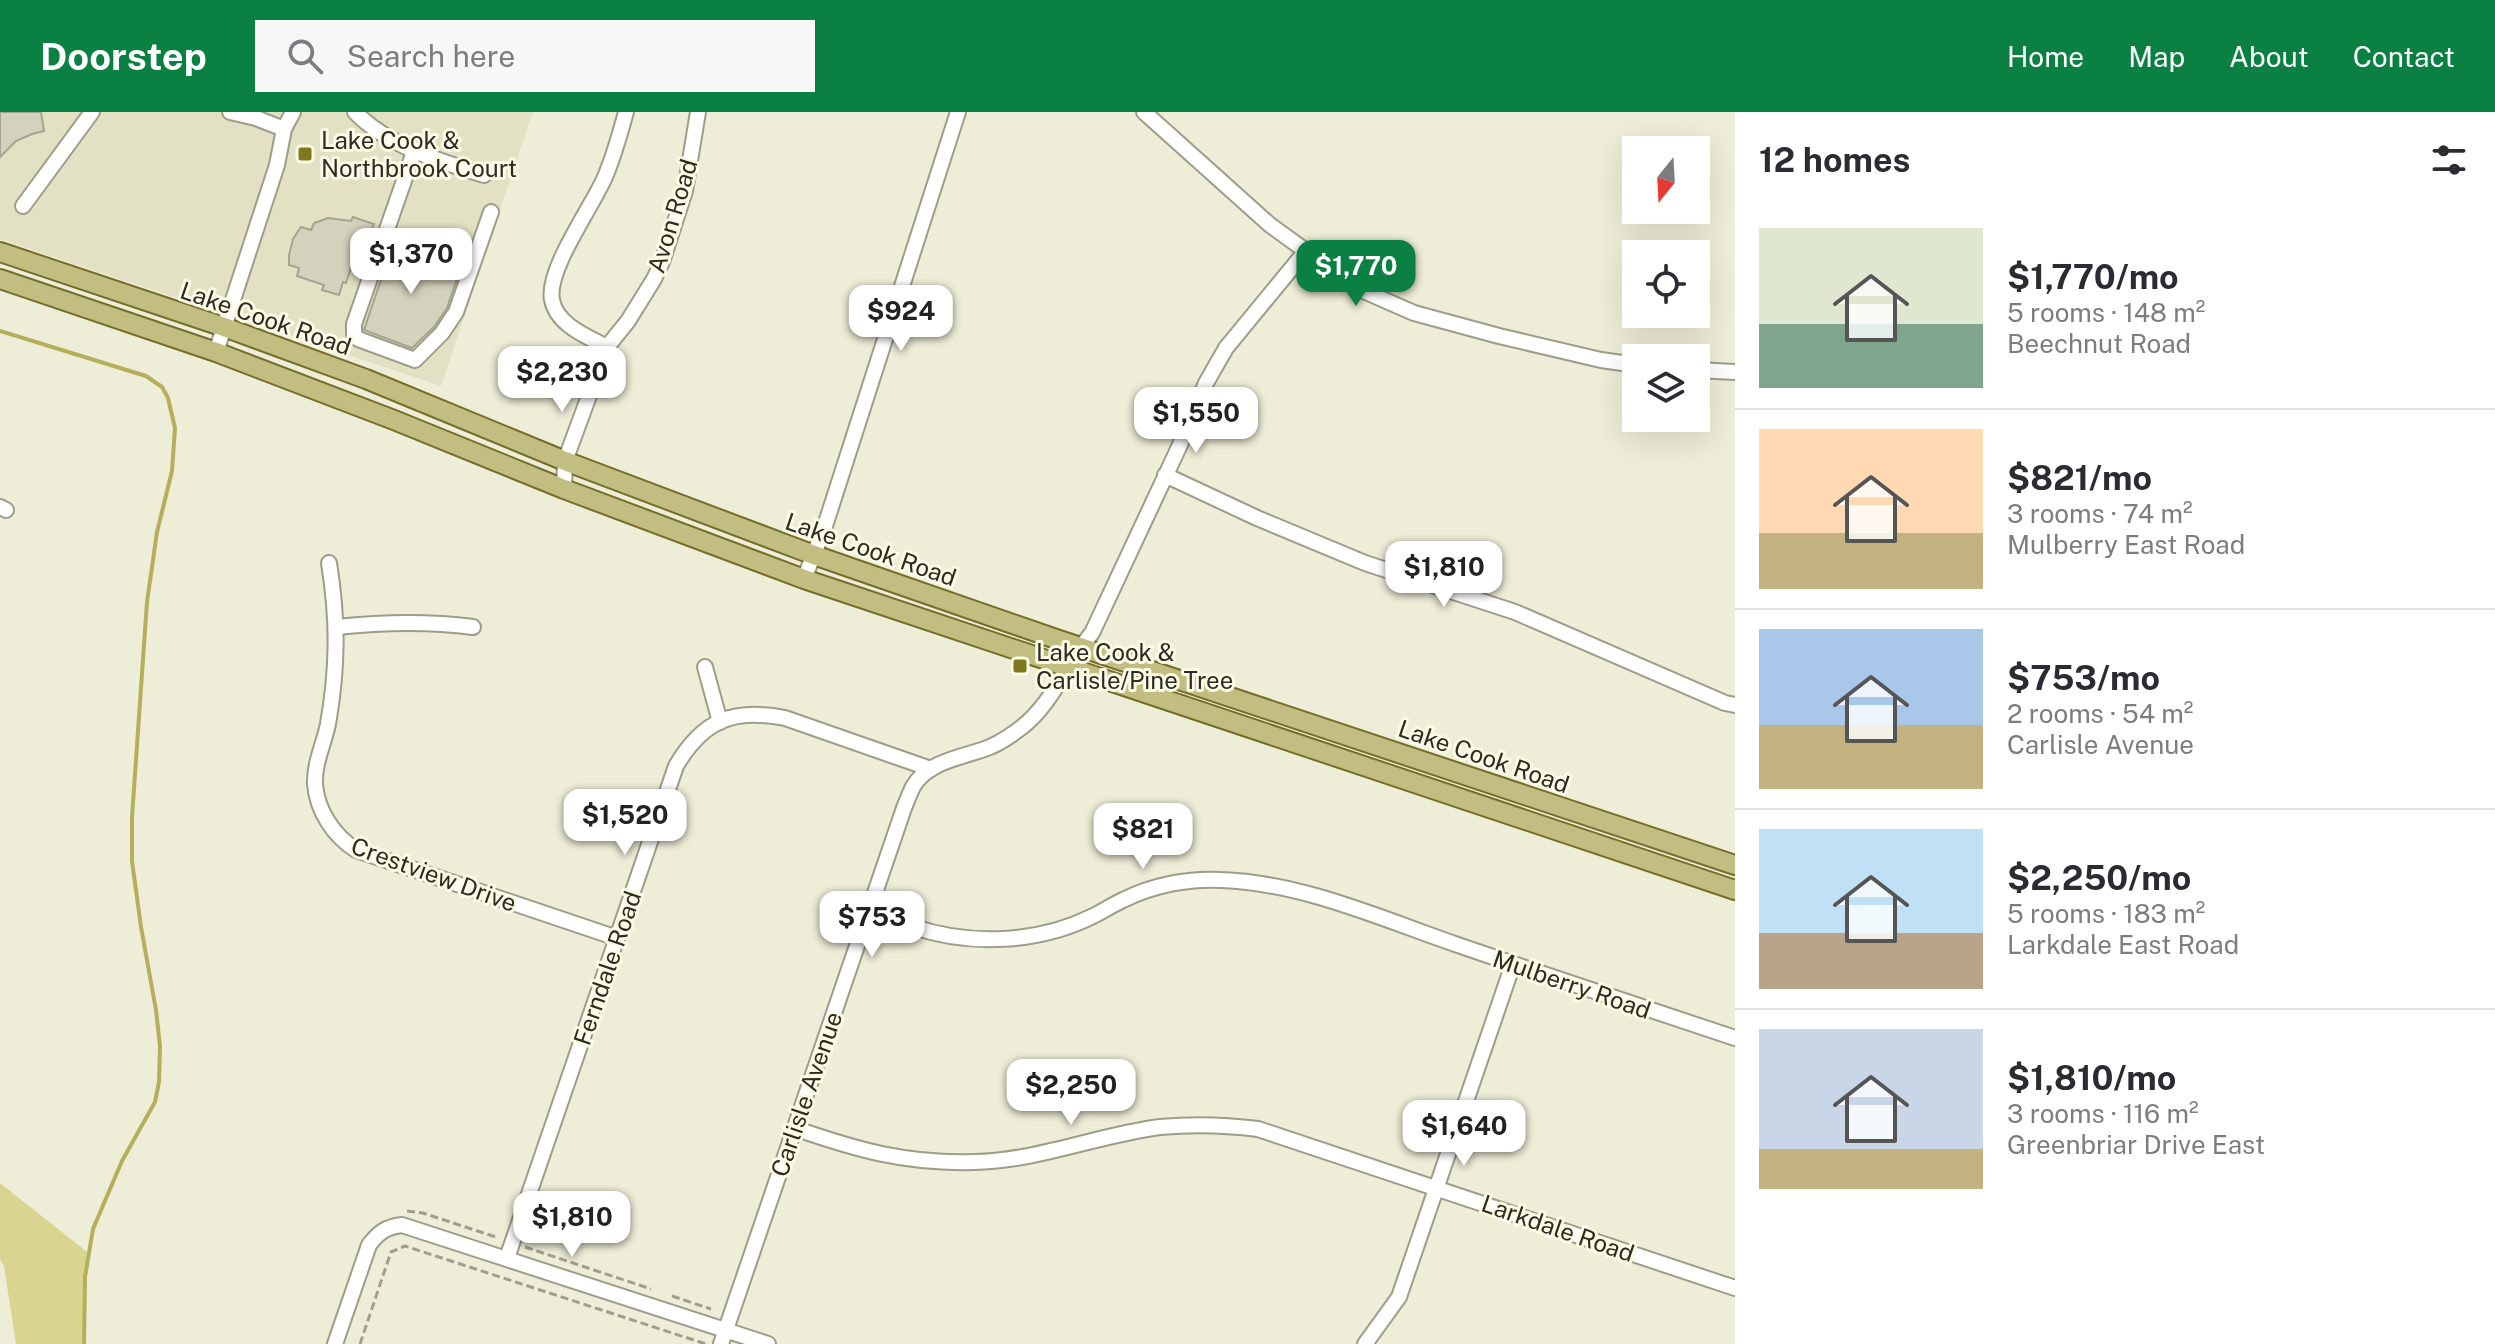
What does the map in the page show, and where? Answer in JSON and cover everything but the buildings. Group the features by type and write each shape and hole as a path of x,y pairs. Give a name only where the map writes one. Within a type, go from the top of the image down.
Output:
{"main road":[{"name":"Lake Cook Road","path":"0,252 224,327 366,379 565,461 814,555 1735,865"},
{"name":"Lake Cook Road","path":"0,279 216,352 564,489 804,579 1735,890"}],"street":[{"path":"23,206 92,112"},
{"path":"230,112 284,129"},
{"path":"216,352 277,165 284,129 293,112"},
{"path":"355,112 375,131 484,175"},
{"path":"607,347 573,330 560,316 552,302 552,285 557,266 604,178 626,112"},
{"name":"Avon Road","path":"564,489 565,461 607,347 628,321 662,262 685,191 698,112"},
{"path":"804,579 824,529 958,112"},
{"path":"1144,112 1270,225 1357,288 1414,313 1586,357 1622,363"},
{"path":"415,149 354,324 354,334 358,339 415,360 442,333 456,312 491,212"},
{"path":"931,769 994,746 1024,726 1047,701 1092,633 1206,383 1226,348 1305,252"},
{"path":"1710,371 1735,372"},
{"path":"1165,475 1365,563 1515,612 1735,705"},
{"name":"Crestview Drive","path":"329,563 337,627 328,725 316,766 315,784 324,814 335,833 356,850 617,938"},
{"path":"337,627 388,622 473,627"},
{"path":"705,667 720,722"},
{"name":"Ferndale Road","path":"507,1258 676,766 689,744 707,728 749,714 785,718 931,769"},
{"name":"Carlisle Avenue","path":"723,1337 904,808 914,785 931,769"},
{"name":"Mulberry Road","path":"869,909 949,936 984,939 1021,937 1090,918 1149,889 1179,882 1221,880 1265,884 1308,894 1735,1038"},
{"path":"1365,1344 1399,1297 1513,964"},
{"name":"Larkdale Road","path":"794,1128 879,1155 924,1161 976,1162 1019,1157 1158,1127 1194,1125 1258,1129 1735,1288"},
{"path":"335,1344 369,1245 379,1232 402,1225 507,1258 723,1337 768,1344"}],"path":[{"path":"360,1344 391,1252 405,1246 706,1344"}],"shaded area":[{"path":"0,112 533,112 441,386 0,239"},
{"path":"0,1183 87,1252 84,1344 16,1344 4,1266 0,1259"}],"waterway":[{"path":"0,331 146,376 162,387 175,428 172,471 157,532 147,602 132,817 132,861 160,1046 159,1082 155,1102 122,1161 93,1229 85,1277 84,1344"}],"place":[{"name":"Lake Cook & Northbrook Court","path":"305,154"},
{"name":"Lake Cook & Carlisle/Pine Tree","path":"1020,666"}]}
